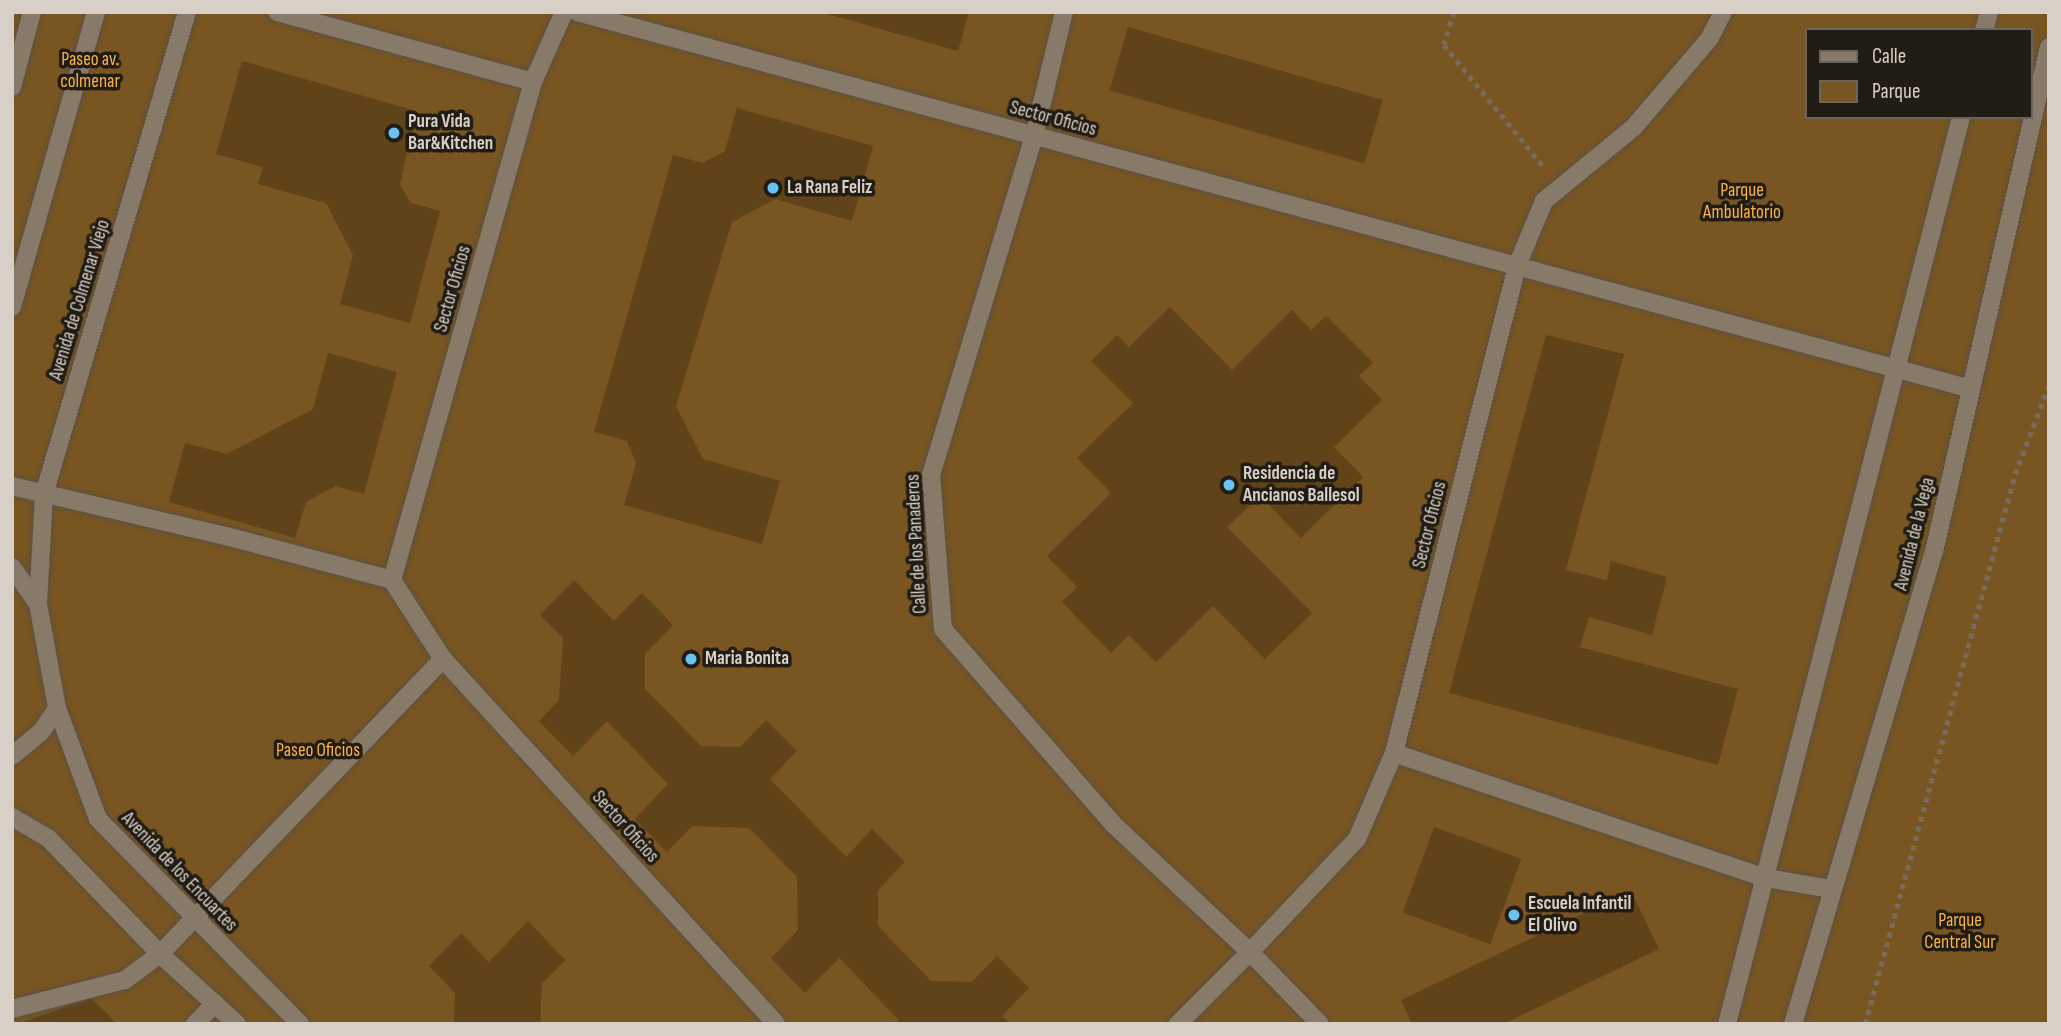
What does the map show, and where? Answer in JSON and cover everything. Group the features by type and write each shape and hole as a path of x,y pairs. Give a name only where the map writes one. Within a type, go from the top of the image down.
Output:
{"street":[{"path":"12,87 32,12"},
{"path":"12,307 96,12"},
{"name":"Avenida de Colmenar Viejo","path":"38,604 44,494 187,12"},
{"path":"277,12 533,82"},
{"name":"Sector Oficios","path":"564,12 533,82 392,580 443,659 776,1024"},
{"name":"Sector Oficios","path":"577,12 1971,389"},
{"name":"Calle de los Panaderos","path":"1064,12 1034,136 931,474 943,629 1113,824 1251,952 1320,1024"},
{"name":"Sector Oficios","path":"1251,952 1356,839 1394,753 1517,266 1544,201 1634,127 1710,37 1723,12"},
{"name":"Avenida de la Vega","path":"2033,117 2049,47"},
{"path":"1727,1024 1960,119"},
{"name":"Avenida de la Vega","path":"1793,1024 1934,552 2033,119"},
{"path":"12,486 226,536 392,580"},
{"path":"12,567 38,604"},
{"name":"Avenida de los Encuartes","path":"38,604 57,708 98,819 300,1024"},
{"path":"12,1009 125,980 160,954 443,659"},
{"path":"12,756 41,732 57,708"},
{"path":"1394,753 1766,878 1832,889"},
{"path":"12,817 48,838 160,954 237,1024"},
{"path":"1178,1024 1251,952"},
{"path":"195,1024 215,1003"}],"path":[{"path":"1454,12 1444,45 1561,187"},
{"path":"1865,1024 2015,474 2048,387"}],"green space":[{"path":"12,12 2049,12 2049,1024 12,1024"}],"building":[{"path":"821,12 969,12 958,51"},
{"path":"1128,27 1383,100 1365,163 1110,90"},
{"path":"242,61 416,111 400,185 411,203 440,211 410,323 340,304 353,255 326,203 258,184 263,167 216,154"},
{"path":"737,108 873,146 852,221 775,199 732,222 676,406 703,459 780,481 762,544 624,505 636,463 627,441 594,432 673,155 703,163 725,151"},
{"name":"Residencia de Ancianos Ballesol","path":"1170,307 1232,370 1292,310 1311,330 1326,316 1373,363 1359,376 1382,400 1334,447 1363,477 1301,538 1260,496 1227,527 1312,613 1265,659 1213,606 1156,662 1129,635 1111,653 1062,602 1077,587 1047,556 1111,493 1077,458 1133,403 1091,361 1117,335 1129,347"},
{"path":"1546,335 1624,354 1566,570 1607,580 1611,561 1667,577 1652,635 1589,617 1580,647 1738,689 1718,765 1449,693"},
{"path":"328,353 397,372 364,494 336,486 306,502 295,538 169,502 185,443 227,454 313,409"},
{"path":"574,580 614,621 642,593 673,625 645,654 645,689 701,746 740,747 766,720 797,751 770,779 846,857 872,829 905,862 878,890 878,926 931,981 972,982 997,956 1029,988 1002,1016 1010,1024 895,1024 899,1020 839,958 805,993 771,958 798,930 797,877 749,828 692,826 667,852 635,819 668,784 607,721 573,756 539,721 559,700 563,638 540,615"},
{"path":"1434,827 1521,859 1490,944 1403,913"},
{"path":"1631,891 1659,949 1503,1024 1412,1024 1401,1000"},
{"path":"528,921 565,960 542,983 540,1024 454,1024 455,993 429,966 461,933 489,962"},
{"path":"91,998 117,1024 21,1024 21,1023"}],"place":[{"name":"Pura Vida Bar&Kitchen","path":"394,133"},
{"name":"La Rana Feliz","path":"773,188"},
{"name":"Residencia de Ancianos Ballesol","path":"1229,485"},
{"name":"Maria Bonita","path":"691,659"},
{"name":"Escuela Infantil El Olivo","path":"1514,915"}],"park label":[{"name":"Paseo av. colmenar","path":"90,71"},
{"name":"Parque Ambulatorio","path":"1742,202"},
{"name":"Paseo Oficios","path":"318,751"},
{"name":"Parque Central Sur","path":"1960,932"}]}
